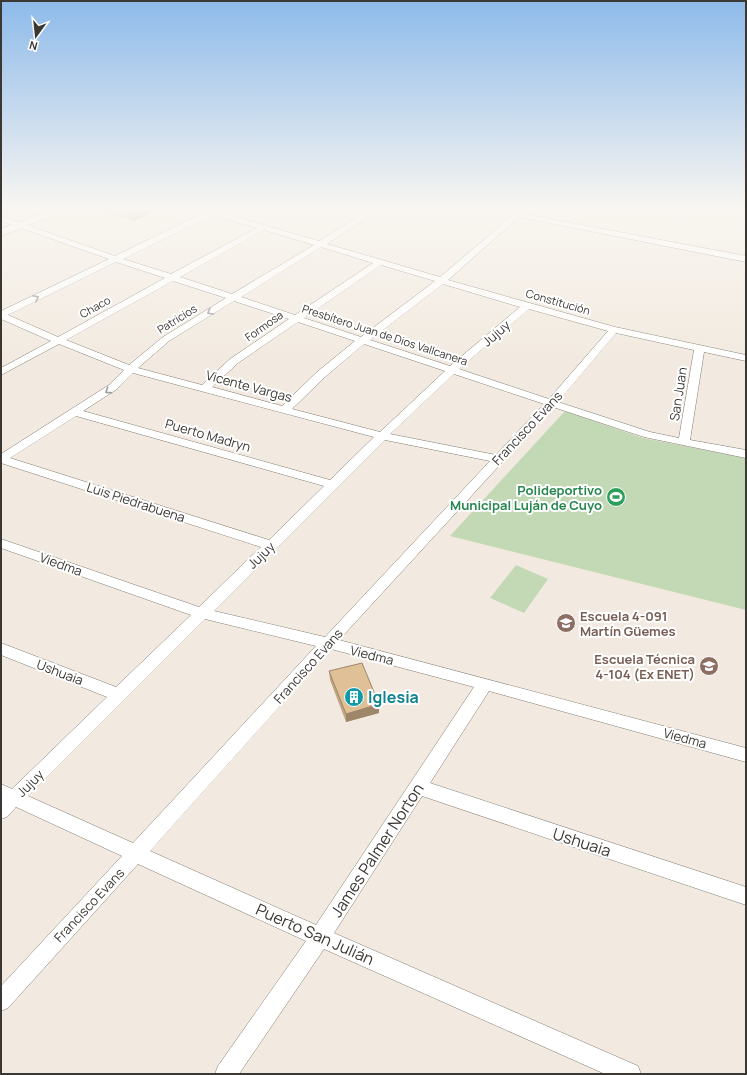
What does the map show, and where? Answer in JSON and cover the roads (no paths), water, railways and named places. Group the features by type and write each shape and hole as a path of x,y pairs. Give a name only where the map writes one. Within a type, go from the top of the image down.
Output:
{"street":[{"path":"1,315 114,260"},
{"name":"Presbítero Juan de Dios Vallcanera","path":"120,260 648,435 746,454"},
{"name":"Chaco","path":"1,372 203,260"},
{"name":"Patricios","path":"1,459 113,388 131,369 166,339 295,260"},
{"name":"Constitución","path":"374,260 527,306 614,330 699,350 746,358"},
{"path":"284,410 309,383 465,260"},
{"name":"Formosa","path":"205,388 234,361 380,262"},
{"name":"Jujuy","path":"1,812 8,795 119,695 382,436 452,370 527,306"},
{"name":"Vicente Vargas","path":"1,315 59,341 131,369 382,436 498,459"},
{"name":"Francisco Evans","path":"1,1001 328,643 551,403 614,330"},
{"name":"San Juan","path":"684,442 699,350"},
{"name":"Puerto Madryn","path":"76,412 333,485"},
{"name":"Luis Piedrabuena","path":"1,459 271,545"},
{"name":"Viedma","path":"1,543 201,613 328,643 746,755"},
{"name":"Ushuaia","path":"1,649 119,695"},
{"name":"James Palmer Norton","path":"226,1074 320,937 485,684"},
{"name":"Ushuaia","path":"418,787 746,896"},
{"name":"Puerto San Julián","path":"8,795 320,937 630,1074"}],"place":[{"name":"Polideportivo Municipal Luján de Cuyo","path":"616,497"},
{"name":"Escuela 4-091 Martín Güemes","path":"566,623"},
{"name":"Escuela Técnica 4-104 (Ex ENET)","path":"709,666"},
{"name":"Iglesia","path":"354,697"}]}
